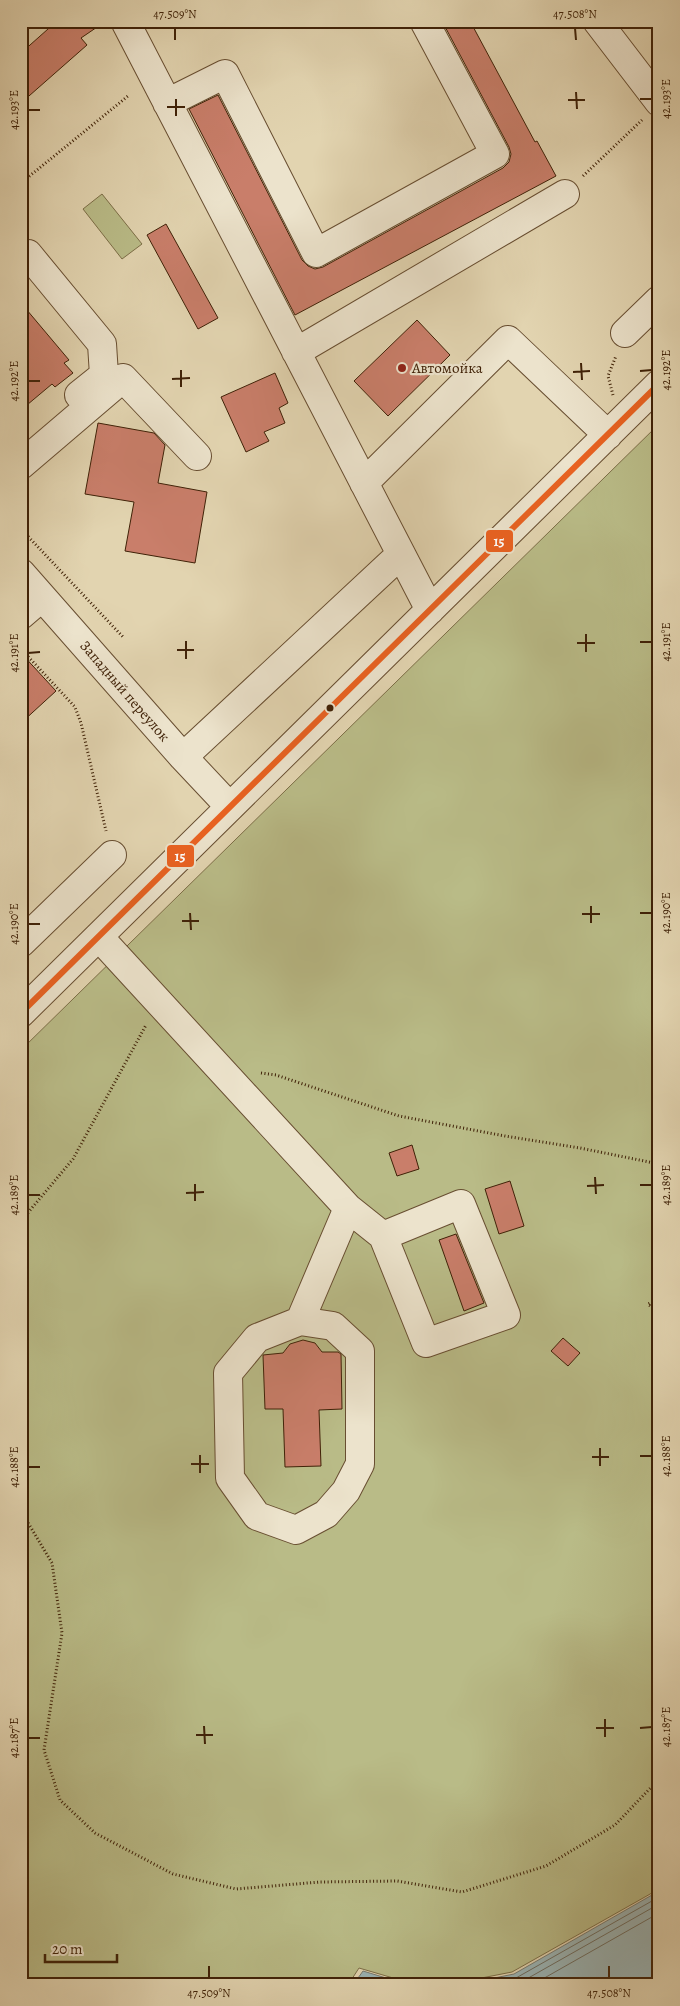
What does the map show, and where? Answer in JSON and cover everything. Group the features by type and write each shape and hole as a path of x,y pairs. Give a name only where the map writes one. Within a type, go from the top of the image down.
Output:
{"street":[{"path":"129,21 126,23 430,610"},
{"path":"167,103 225,74 316,253 495,154 424,21"},
{"path":"597,21 652,109"},
{"path":"296,352 565,194"},
{"path":"21,254 28,254 102,344 104,374 72,401 64,428"},
{"path":"625,333 659,300"},
{"path":"364,483 508,340 614,429"},
{"path":"21,465 123,378 197,456"},
{"path":"21,1013 659,384"},
{"path":"183,757 401,554"},
{"name":"Западный переулок","path":"21,574 183,757 230,807"},
{"path":"21,615 42,597"},
{"path":"21,943 112,855"},
{"path":"99,937 348,1208 383,1236 426,1343 506,1315 460,1204 383,1236"},
{"path":"300,1321 333,1326 360,1351 360,1464 346,1491 326,1514 296,1530 257,1516 230,1478 228,1373 257,1338 300,1321 348,1208"}],"path":[{"path":"21,184 128,96"},
{"path":"565,194 652,109"},
{"path":"614,429 608,376 625,333"},
{"path":"21,529 124,638"},
{"path":"21,649 75,707 81,723 112,855"},
{"path":"21,1221 73,1159 158,1003"},
{"path":"223,1070 276,1075 399,1116 659,1164"},
{"path":"659,1299 648,1304 659,1314"},
{"path":"21,1511 52,1563 62,1633 44,1750 60,1800 94,1833 173,1874 236,1888 320,1882 397,1881 462,1892 546,1866 615,1825 659,1780"}],"green space":[{"path":"102,194 142,244 122,259 83,209"},
{"path":"659,424 659,1889 512,1972 446,1985 417,1985 359,1968 348,1985 21,1985 21,1050"}],"water":[{"path":"659,1891 659,1985 460,1985 514,1974"},
{"path":"363,1971 409,1985 353,1985"}],"building":[{"path":"57,21 106,21 81,38 87,45 21,103 21,53"},
{"path":"442,21 470,21 535,142 537,141 556,176 295,315 189,109 218,95 302,260 308,266 315,269 323,267 503,168 509,162 511,154 509,147"},
{"path":"166,224 218,318 198,329 147,235"},
{"path":"21,303 69,360 64,363 73,373 55,387 52,384 21,410"},
{"name":"Автомойка","path":"417,320 450,355 388,416 354,381"},
{"path":"275,373 288,403 279,408 285,423 264,432 269,441 246,452 221,397"},
{"path":"98,423 154,433 165,445 158,483 207,492 195,563 125,551 134,502 85,494"},
{"path":"21,653 56,691 21,723"},
{"path":"412,1145 419,1169 397,1176 389,1153"},
{"path":"510,1181 524,1226 499,1234 485,1189"},
{"path":"456,1234 484,1303 464,1311 439,1240"},
{"path":"563,1338 580,1353 568,1366 551,1351"},
{"path":"303,1340 315,1343 322,1352 338,1352 341,1354 342,1409 319,1410 321,1466 285,1467 283,1409 265,1409 263,1355 283,1353 290,1344"}],"transit line":[{"name":"15","path":"21,1013 659,384"}],"place":[{"name":"Автомойка","path":"402,368"}]}
